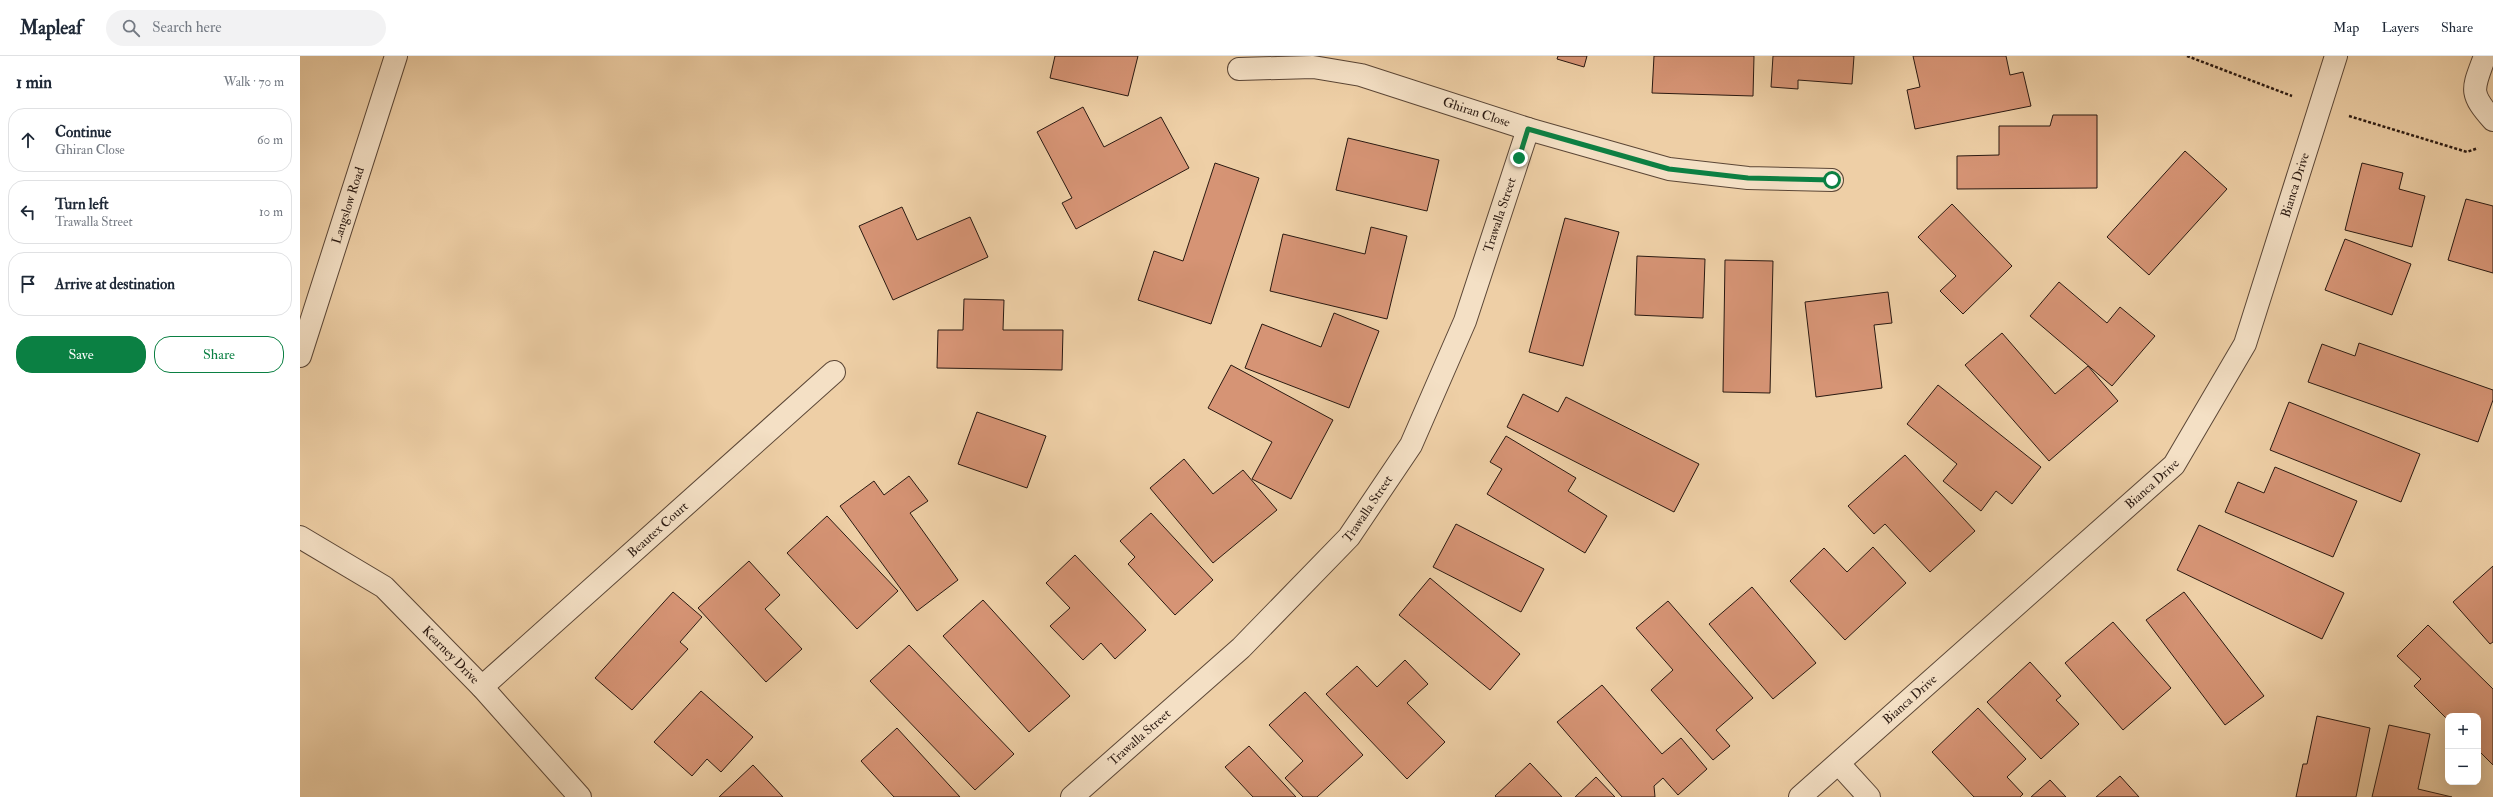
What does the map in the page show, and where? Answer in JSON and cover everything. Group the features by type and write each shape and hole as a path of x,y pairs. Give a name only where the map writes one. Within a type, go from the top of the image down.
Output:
{"street":[{"name":"Langslow Road","path":"300,356 396,56"},
{"name":"Bianca Drive","path":"1800,797 1839,764 2174,465 2245,344 2336,56"},
{"path":"2485,56 2474,88 2477,102 2493,120"},
{"name":"Ghiran Close","path":"1239,69 1313,67 1361,75 1528,129 1669,169 1748,178 1832,180"},
{"name":"Trawalla Street","path":"1072,797 1241,648 1349,537 1411,445 1465,321 1528,129"},
{"name":"Beautex Court","path":"482,687 834,372"},
{"name":"Kearney Drive","path":"300,537 384,588 482,687 580,797"},
{"path":"1839,764 1869,797"}],"building":[{"path":"1055,56 1138,56 1128,96 1050,78"},
{"path":"1558,56 1587,56 1584,67 1557,59"},
{"path":"1654,56 1754,56 1753,96 1652,93"},
{"path":"1773,56 1854,56 1852,84 1798,80 1798,89 1771,87"},
{"path":"1913,56 2006,56 2010,75 2023,72 2031,106 1915,129 1907,90 1920,87"},
{"path":"1083,107 1104,147 1161,117 1189,168 1076,229 1062,203 1072,198 1037,132"},
{"path":"2053,115 2097,115 2097,188 1957,189 1957,156 1999,155 1999,126 2050,126"},
{"path":"1348,138 1439,160 1427,211 1336,190"},
{"path":"2185,151 2227,189 2149,275 2107,237"},
{"path":"1215,163 1259,178 1211,324 1138,300 1154,251 1183,261"},
{"path":"2362,163 2403,173 2399,189 2425,196 2412,247 2345,230"},
{"path":"2466,199 2493,206 2493,273 2448,260"},
{"path":"1952,204 2012,266 1963,314 1940,291 1956,276 1918,237"},
{"path":"902,207 917,240 970,217 988,257 893,300 859,226"},
{"path":"1565,218 1619,232 1583,366 1529,352"},
{"path":"1371,227 1407,236 1387,319 1270,291 1283,234 1365,254"},
{"path":"2345,239 2411,264 2392,315 2325,290"},
{"path":"1637,256 1705,259 1703,318 1635,315"},
{"path":"1725,260 1773,261 1770,393 1723,392"},
{"path":"2059,282 2107,323 2120,307 2155,336 2112,386 2030,316"},
{"path":"1888,292 1892,323 1874,325 1882,388 1816,397 1805,302"},
{"path":"964,299 1004,300 1003,330 1063,330 1062,370 937,368 938,330 963,330"},
{"path":"1334,313 1379,331 1349,408 1245,368 1262,324 1321,347"},
{"path":"2002,333 2055,394 2088,366 2118,401 2049,461 1965,365"},
{"path":"2359,343 2493,390 2493,400 2478,442 2308,382 2322,344 2355,356"},
{"path":"1231,365 1333,420 1291,499 1252,479 1272,442 1208,408"},
{"path":"1938,385 2041,467 2012,504 1996,491 1981,511 1943,481 1957,464 1907,424"},
{"path":"1523,394 1558,412 1566,397 1699,464 1674,512 1507,427"},
{"path":"2289,402 2420,454 2401,502 2270,450"},
{"path":"977,412 1046,436 1027,488 958,464"},
{"path":"1506,436 1576,478 1568,491 1607,516 1585,553 1487,494 1502,469 1490,462"},
{"path":"1905,455 1975,531 1930,572 1885,524 1874,534 1848,506"},
{"path":"1184,459 1213,494 1243,470 1277,510 1213,563 1150,488"},
{"path":"2275,467 2357,501 2333,557 2225,512 2238,482 2264,493"},
{"path":"909,476 928,501 910,513 958,580 917,611 840,506 874,481 884,495"},
{"path":"1151,513 1213,580 1175,615 1128,564 1135,557 1120,541"},
{"path":"827,516 898,591 857,629 787,553"},
{"path":"1456,524 1544,569 1521,612 1433,567"},
{"path":"2199,525 2344,593 2322,639 2177,570"},
{"path":"1873,547 1906,583 1845,640 1790,581 1824,548 1847,572"},
{"path":"1075,555 1146,630 1115,659 1101,643 1083,660 1050,626 1070,608 1046,583"},
{"path":"749,561 780,595 765,609 802,649 766,682 698,608"},
{"path":"2493,566 2493,642 2490,644 2453,602"},
{"path":"1430,578 1520,654 1490,690 1399,615"},
{"path":"1752,587 1816,663 1773,699 1709,624"},
{"path":"673,592 702,617 680,642 688,649 632,710 595,678"},
{"path":"2184,592 2264,696 2225,725 2146,620"},
{"path":"983,600 1070,696 1029,732 943,636"},
{"path":"1668,601 1753,698 1716,730 1730,746 1713,760 1651,690 1673,670 1636,628"},
{"path":"2113,622 2171,688 2123,730 2065,663"},
{"path":"2428,625 2493,689 2493,765 2481,753 2481,713 2445,713 2445,717 2414,686 2421,679 2397,656"},
{"path":"909,645 1014,754 975,790 870,681"},
{"path":"1405,660 1428,684 1407,703 1445,742 1407,779 1326,694 1357,666 1377,687"},
{"path":"2030,662 2061,696 2056,700 2079,724 2041,759 1987,702"},
{"path":"1602,685 1662,754 1681,738 1707,769 1678,795 1663,778 1654,786 1655,797 1622,797 1557,722"},
{"path":"701,691 753,737 721,772 707,759 692,776 654,742"},
{"path":"1305,692 1363,755 1317,797 1303,797 1285,778 1303,761 1269,725"},
{"path":"1978,708 2026,759 2007,777 2023,794 2020,797 1974,797 1932,752"},
{"path":"2317,716 2370,728 2356,797 2296,797 2303,764 2307,764"},
{"path":"2389,725 2430,734 2418,789 2452,797 2372,797"},
{"path":"897,728 960,797 894,797 861,761"},
{"path":"1249,746 1296,797 1253,797 1225,767"},
{"path":"1530,763 1562,797 1495,796"},
{"path":"753,765 783,797 719,797"},
{"path":"2120,776 2139,797 2096,797"},
{"path":"1596,777 1615,797 1575,797"},
{"path":"2050,780 2066,797 2031,797"}],"route":[{"path":"1519,158 1528,129 1669,169 1748,178 1832,180"}]}
